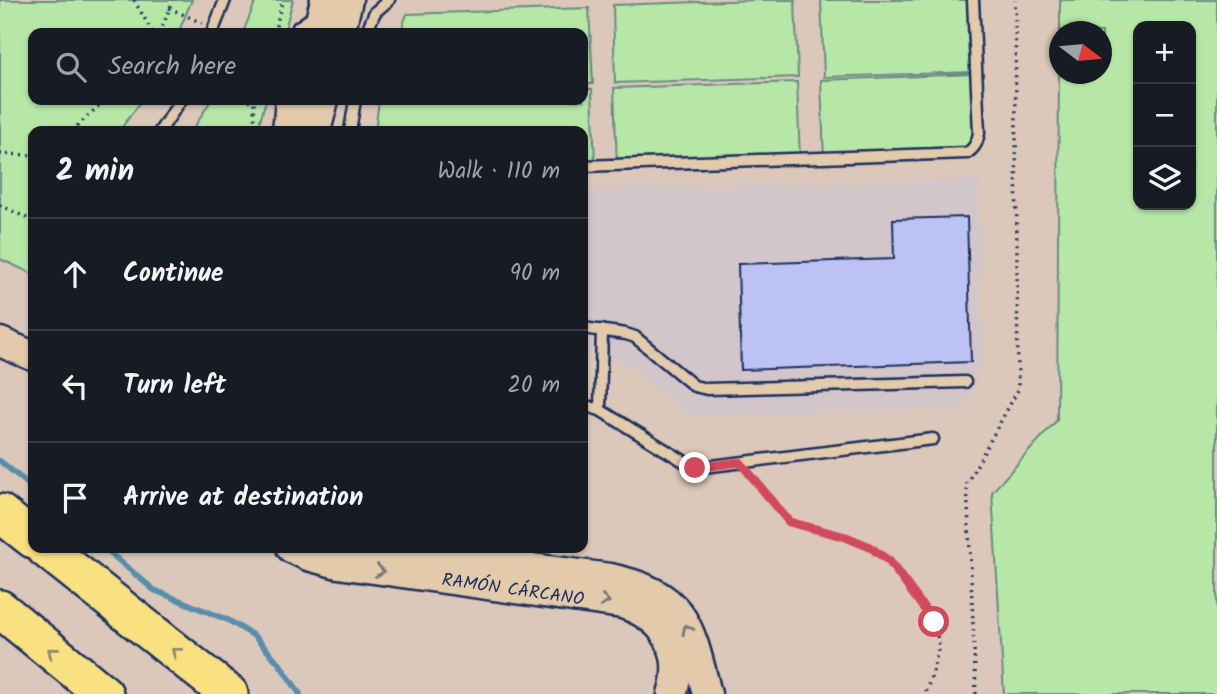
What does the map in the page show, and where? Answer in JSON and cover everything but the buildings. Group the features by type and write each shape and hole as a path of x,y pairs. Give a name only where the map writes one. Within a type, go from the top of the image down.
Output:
{"highway":[{"path":"0,513 28,535"},
{"path":"50,553 229,694"},
{"path":"0,609 104,694"}],"main road":[{"path":"328,11 337,28"},
{"path":"293,126 299,105"},
{"path":"317,126 323,105"},
{"name":"RAMÓN CÁRCANO","path":"304,553 356,567 632,607 659,625 672,645 676,659 672,694"},
{"name":"RAMÓN CÁRCANO","path":"416,553 610,578 654,591 675,608 691,634 707,694"}],"lane":[{"path":"214,28 225,0"},
{"path":"368,28 374,12 389,0"},
{"path":"588,166 967,153 977,143 979,132 973,0"},
{"path":"298,28 328,11"},
{"path":"163,126 178,105"},
{"path":"278,126 281,105"},
{"path":"351,126 354,105"},
{"path":"588,328 635,337 694,386 707,389 965,382"},
{"path":"600,410 603,330"},
{"path":"588,406 600,410 695,468 933,439"}],"path":[{"path":"134,0 150,28"},
{"path":"162,28 173,0"},
{"path":"275,28 283,0"},
{"path":"975,694 967,483 1018,390 1015,0"},
{"path":"169,9 207,28"},
{"path":"77,126 100,105"},
{"path":"254,105 255,126"},
{"path":"0,154 28,155"},
{"path":"0,205 28,219"},
{"path":"740,462 789,522 846,537 870,547 889,561 934,622 939,645 925,694"}],"shaded area":[{"path":"978,180 983,358 965,408 687,415 625,361 588,355 588,189"}],"green space":[{"path":"0,0 192,0 180,28 28,28 28,105 138,105 123,126 28,126 28,272 0,259"},
{"path":"256,0 293,0 285,28 245,28"},
{"path":"795,0 798,77 615,83 613,5"},
{"path":"821,0 973,0 975,72 824,77"},
{"path":"1060,0 1217,0 1217,694 1004,694 992,492 1057,420 1059,84 1112,84 1112,21 1060,21"},
{"path":"589,8 593,84 588,84 588,28 402,28 407,14"},
{"path":"974,74 977,151 824,158 821,80"},
{"path":"797,82 800,160 617,167 614,88"},
{"path":"588,89 592,89 595,165 588,166 588,126 376,126 378,105 588,105"},
{"path":"208,105 265,105 258,126 195,126"}],"waterway":[{"path":"0,461 28,484"},
{"path":"110,553 154,590 228,620 254,636 279,663 300,694"}],"route":[{"path":"695,468 740,462 789,522 846,537 870,547 889,561 934,622"}]}
